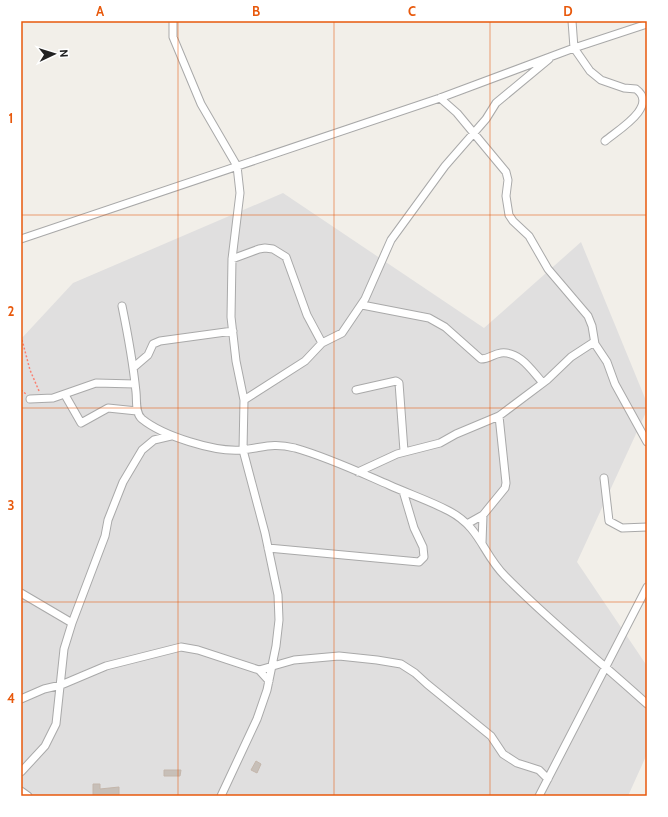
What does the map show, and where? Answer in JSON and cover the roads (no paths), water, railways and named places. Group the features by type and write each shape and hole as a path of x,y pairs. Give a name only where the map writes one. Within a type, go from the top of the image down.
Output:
{"street":[{"path":"173,21 173,37 201,104 236,166 240,193 240,206 234,233 232,259 233,331 236,361 244,400 243,450 268,548 278,595 280,620 269,681 258,719 221,796"},
{"path":"572,21 574,48 595,76 624,88 636,89 642,96 643,102 641,110 605,141"},
{"path":"21,239 440,98 554,55 647,24"},
{"path":"244,400 305,361 322,343 342,333 362,305 397,231 445,166 486,119 496,103 554,55"},
{"path":"440,98 457,113 506,172 508,180 506,196 510,215 513,221 529,236 548,269 588,316 592,326 594,342 607,362 615,384 647,442"},
{"path":"232,259 265,248 273,249 286,257 307,316 322,343"},
{"path":"362,305 429,318 445,327 480,359 486,359 502,353 509,353 526,363 543,383"},
{"path":"122,306 134,367 137,411 143,420 171,436 215,447 243,450 265,445 278,445 296,449 358,472 450,511 473,529 491,560 503,575 647,704"},
{"path":"134,367 148,355 153,344 160,341 233,331"},
{"path":"358,472 404,451 440,443 456,434 499,416 543,383 571,357 594,342"},
{"path":"356,390 396,382 399,383 404,451"},
{"path":"30,400 42,400 66,395 91,384 135,384"},
{"path":"66,395 81,423 108,408 137,411"},
{"path":"467,524 483,515 505,488 506,483 499,416"},
{"path":"153,425 154,440"},
{"path":"21,772 37,756 52,734 58,718 64,649 72,622 105,536 108,520 123,482 136,457 154,440 171,436"},
{"path":"604,478 609,521 622,528 647,527"},
{"path":"268,548 419,562 424,557 424,552 414,528 404,491"},
{"path":"482,544 483,515"},
{"path":"539,796 647,587"},
{"path":"21,593 72,622"},
{"path":"21,699 44,689 61,685 106,666 181,647 198,650 259,670 269,681"},
{"path":"259,670 272,665 294,660 339,656 366,658 401,664 415,672 427,684 491,736 503,754 517,762 539,770 548,779"},
{"path":"21,791 28,796"}]}
